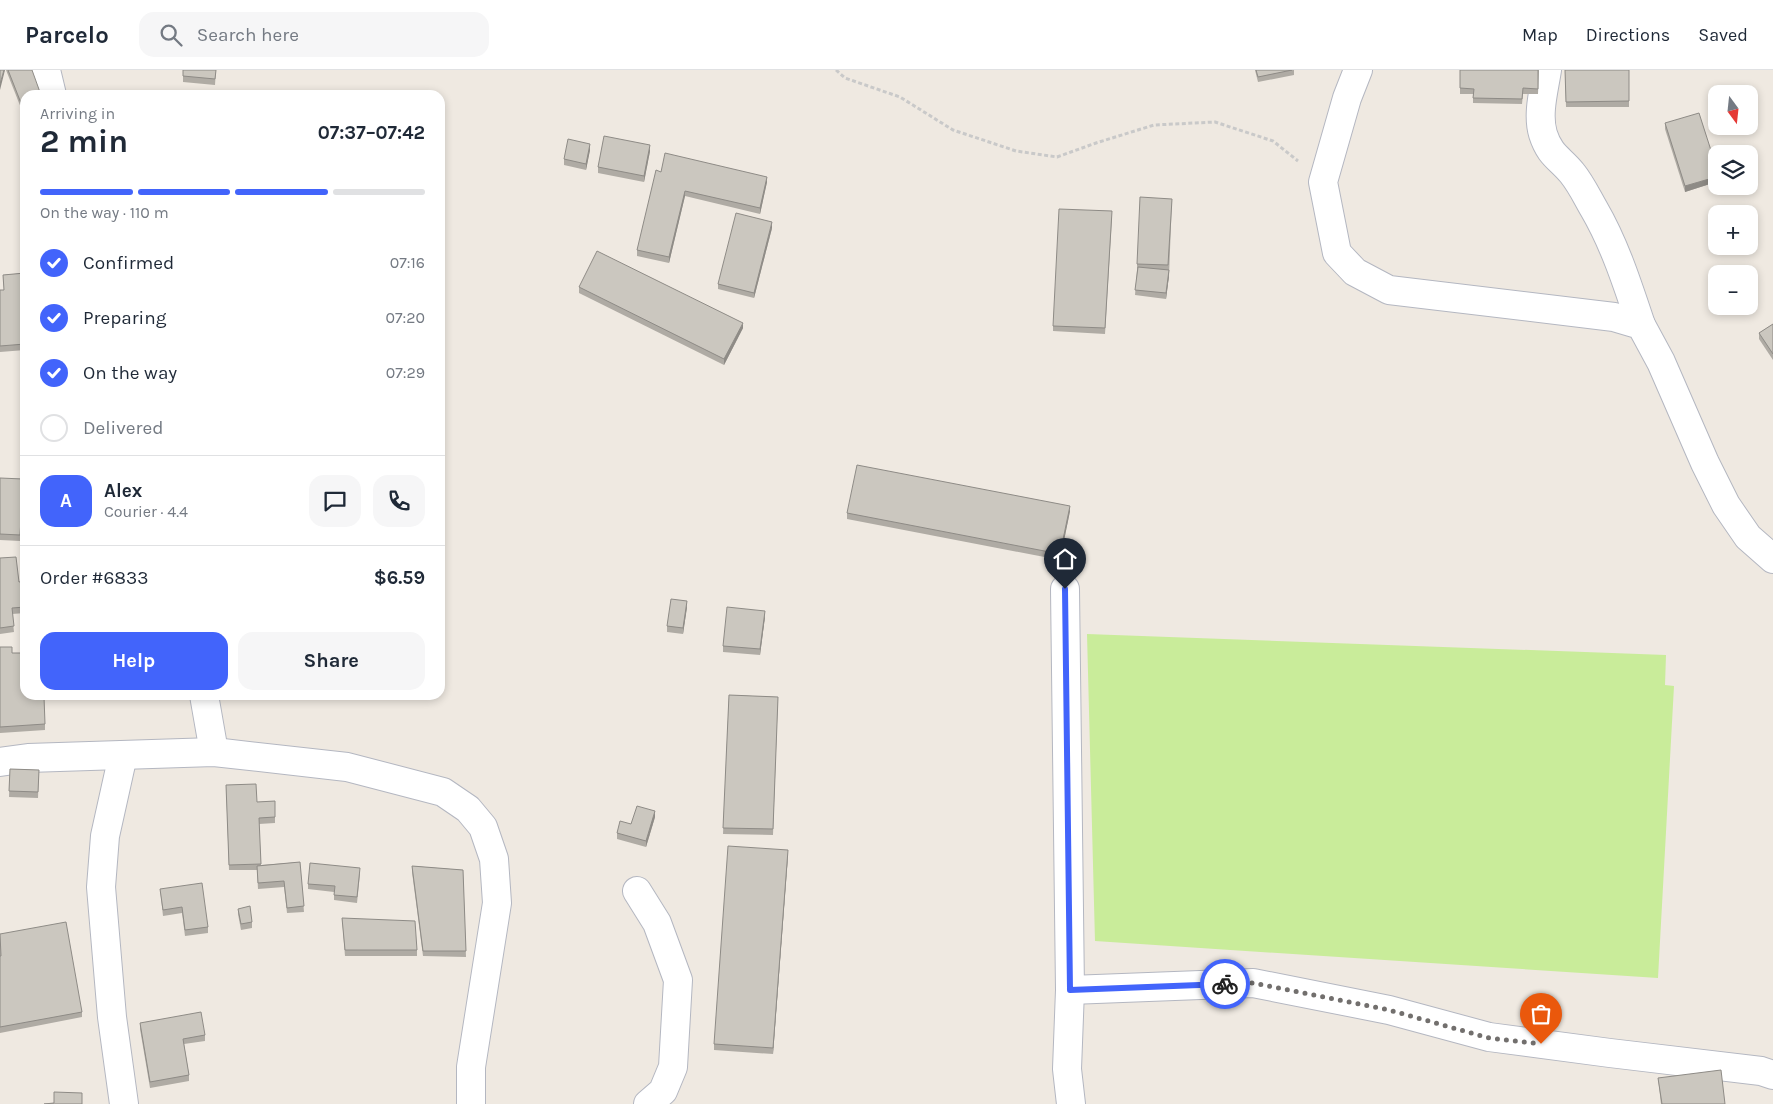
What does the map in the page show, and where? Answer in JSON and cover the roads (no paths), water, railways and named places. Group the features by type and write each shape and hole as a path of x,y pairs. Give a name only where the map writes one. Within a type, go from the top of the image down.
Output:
{"street":[{"path":"46,70 51,90"},
{"path":"1358,70 1347,98 1323,182 1337,253 1355,272 1389,290 1614,317 1641,325"},
{"path":"1547,70 1541,105 1542,132 1549,148 1557,159 1572,173 1595,211 1623,272 1641,325 1661,362 1726,506 1748,537 1773,559"},
{"path":"1065,589 1070,990 1067,1069 1070,1104"},
{"path":"205,700 214,752"},
{"path":"0,762 28,758 214,752 347,768 443,792 468,809 483,827 494,858 497,904 472,1067 471,1104"},
{"path":"122,755 105,836 101,888 112,1017 124,1104"},
{"path":"637,891 657,923 678,980 673,1067 664,1091 648,1104"},
{"path":"1070,990 1253,983 1389,1010 1489,1038 1610,1054 1760,1070 1773,1075"}]}
